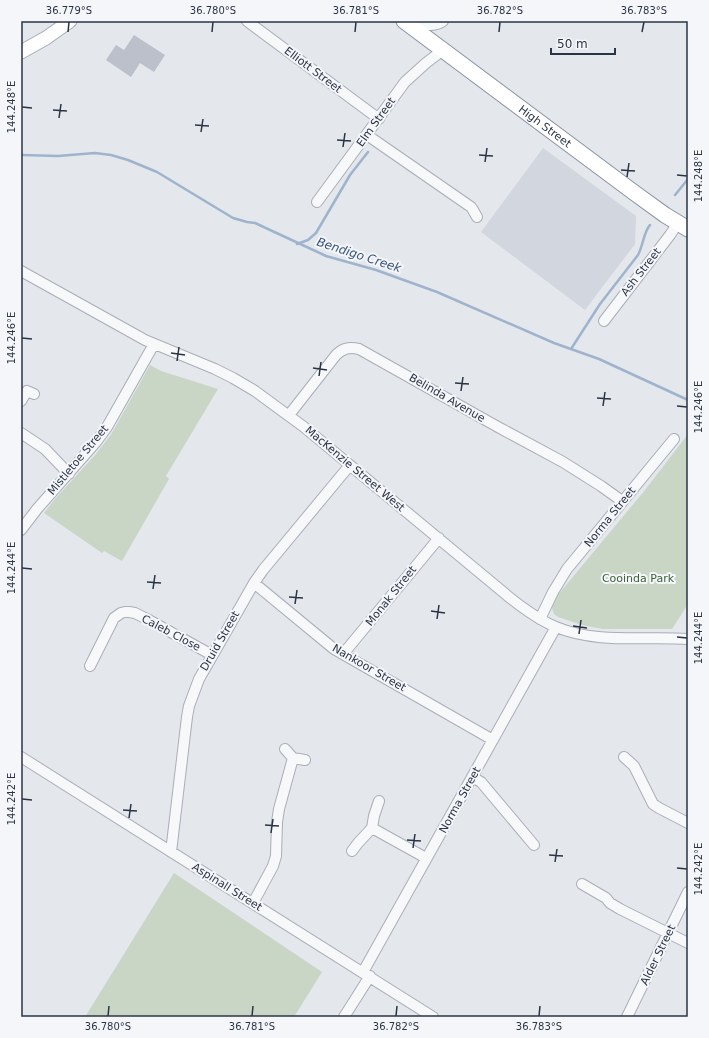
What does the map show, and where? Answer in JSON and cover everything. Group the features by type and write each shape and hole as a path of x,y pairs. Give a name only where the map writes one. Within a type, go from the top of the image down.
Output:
{"highway":[{"name":"High Street","path":"406,23 636,194 683,226"}],"main road":[{"path":"21,52 46,38 70,21"}],"street":[{"name":"Elliott Street","path":"247,21 378,119"},
{"path":"406,23 433,24 443,21"},
{"name":"Elm Street","path":"317,202 405,82 443,50"},
{"path":"367,135 471,207 477,218"},
{"name":"Ash Street","path":"604,321 670,235 683,226"},
{"name":"MacKenzie Street West","path":"21,271 134,335 215,369 255,391 289,415 439,538 509,598 540,619 556,627 578,634 604,638 688,639"},
{"name":"Mistletoe Street","path":"21,530 107,427 154,344"},
{"name":"Belinda Avenue","path":"289,415 336,355 344,349 350,347 359,349 563,462 622,501"},
{"path":"21,401 27,391 34,394"},
{"path":"21,433 45,449 69,474"},
{"name":"Norma Street","path":"540,619 553,592 567,569 674,439"},
{"name":"Druid Street","path":"171,852 189,706 199,679 263,570 350,465"},
{"name":"Monak Street","path":"343,654 439,538"},
{"name":"Nankoor Street","path":"254,583 326,643 493,740"},
{"name":"Caleb Close","path":"90,666 114,618 125,612 132,612 147,619 212,655"},
{"name":"Norma Street","path":"344,1017 426,858 556,627"},
{"path":"285,748 293,758 305,760"},
{"name":"Aspinall Street","path":"21,757 433,1017"},
{"path":"624,757 634,766 653,804 688,823"},
{"path":"253,903 273,866 276,856 279,809 293,758"},
{"path":"472,777 481,782 534,845"},
{"path":"352,851 372,828 379,801"},
{"path":"372,828 426,858"},
{"path":"582,884 606,898 610,903 620,909 688,943"},
{"name":"Alder Street","path":"627,1017 688,892"}],"shaded area":[{"path":"543,148 636,216 635,244 585,310 481,232"}],"green space":[{"path":"150,365 161,371 218,389 166,476 169,479 122,561 104,551 102,553 44,513 96,454 112,433"},
{"name":"Cooinda Park","path":"688,434 688,604 672,629 603,629 582,625 558,617 554,614 552,608 557,596 645,490"},
{"path":"174,873 322,972 294,1017 85,1017"}],"building":[{"path":"134,35 165,55 154,72 140,63 131,77 106,60 116,45 124,50"}],"waterway":[{"path":"297,244 308,240 316,233 350,175 368,152"},
{"name":"Bendigo Creek","path":"21,155 58,156 95,153 111,155 128,160 157,172 233,218 255,223 326,256 376,270 437,292 554,343 599,359 688,400"},
{"path":"675,195 688,179"},
{"path":"571,349 600,304 638,255 646,231 650,225"}]}
